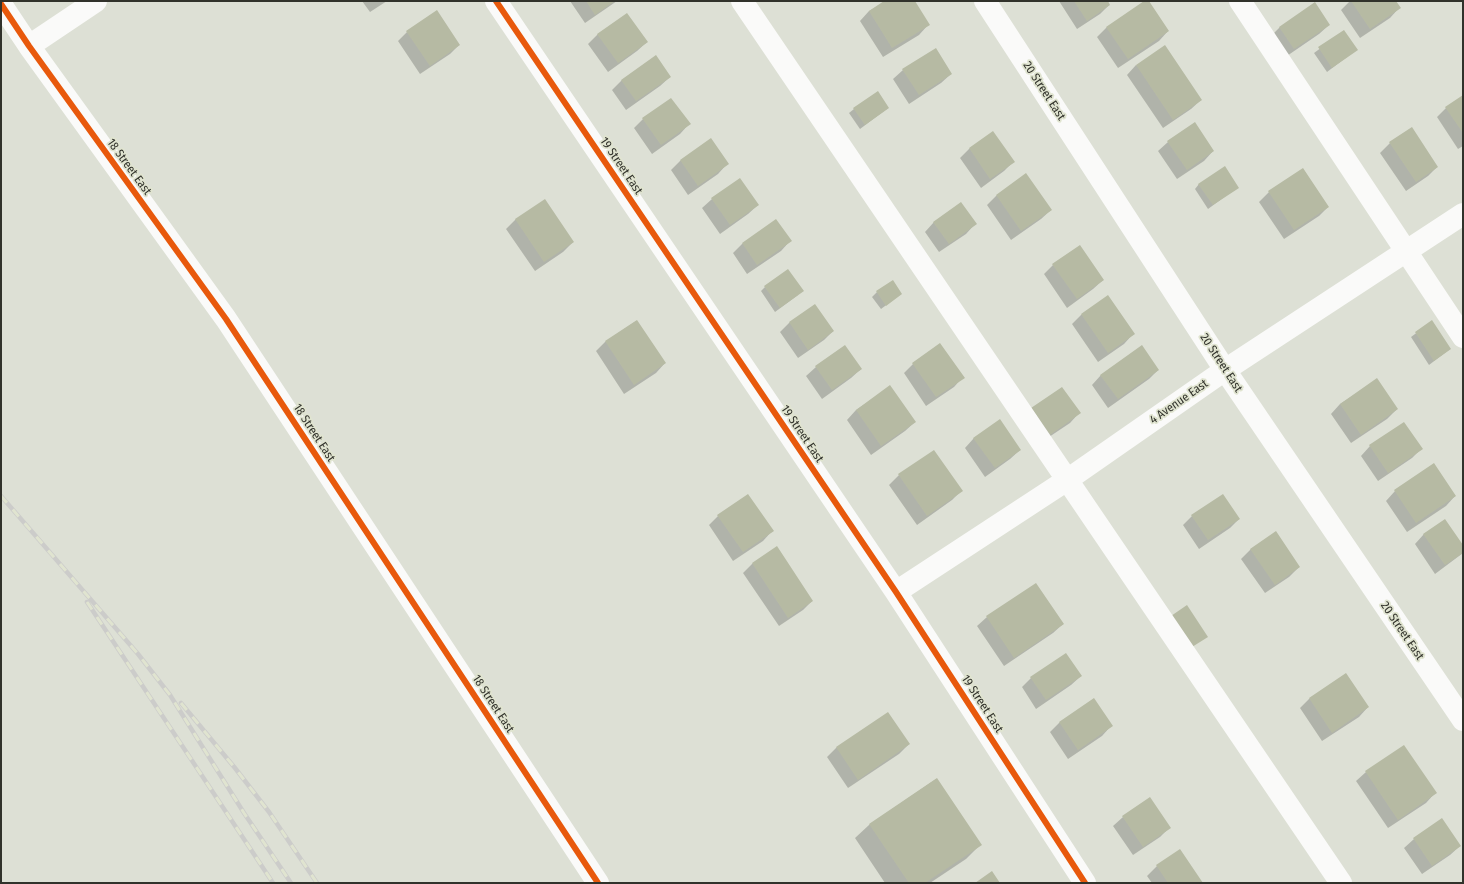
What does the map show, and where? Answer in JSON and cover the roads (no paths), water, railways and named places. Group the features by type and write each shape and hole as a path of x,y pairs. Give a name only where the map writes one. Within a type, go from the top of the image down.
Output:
{"street":[{"path":"29,46 96,1"},
{"name":"19 Street East","path":"496,1 896,592 1085,883"},
{"path":"742,1 1341,883"},
{"name":"20 Street East","path":"985,1 1225,370 1463,720"},
{"path":"1240,1 1463,337"},
{"name":"18 Street East","path":"1,4 29,46 226,319 598,883"},
{"name":"4 Avenue East","path":"896,592 1067,480 1225,370 1463,214"}],"railway":[{"path":"1,496 138,654 170,695 244,813 291,883"},
{"path":"87,602 273,883"},
{"path":"181,703 269,812 317,883"}]}
